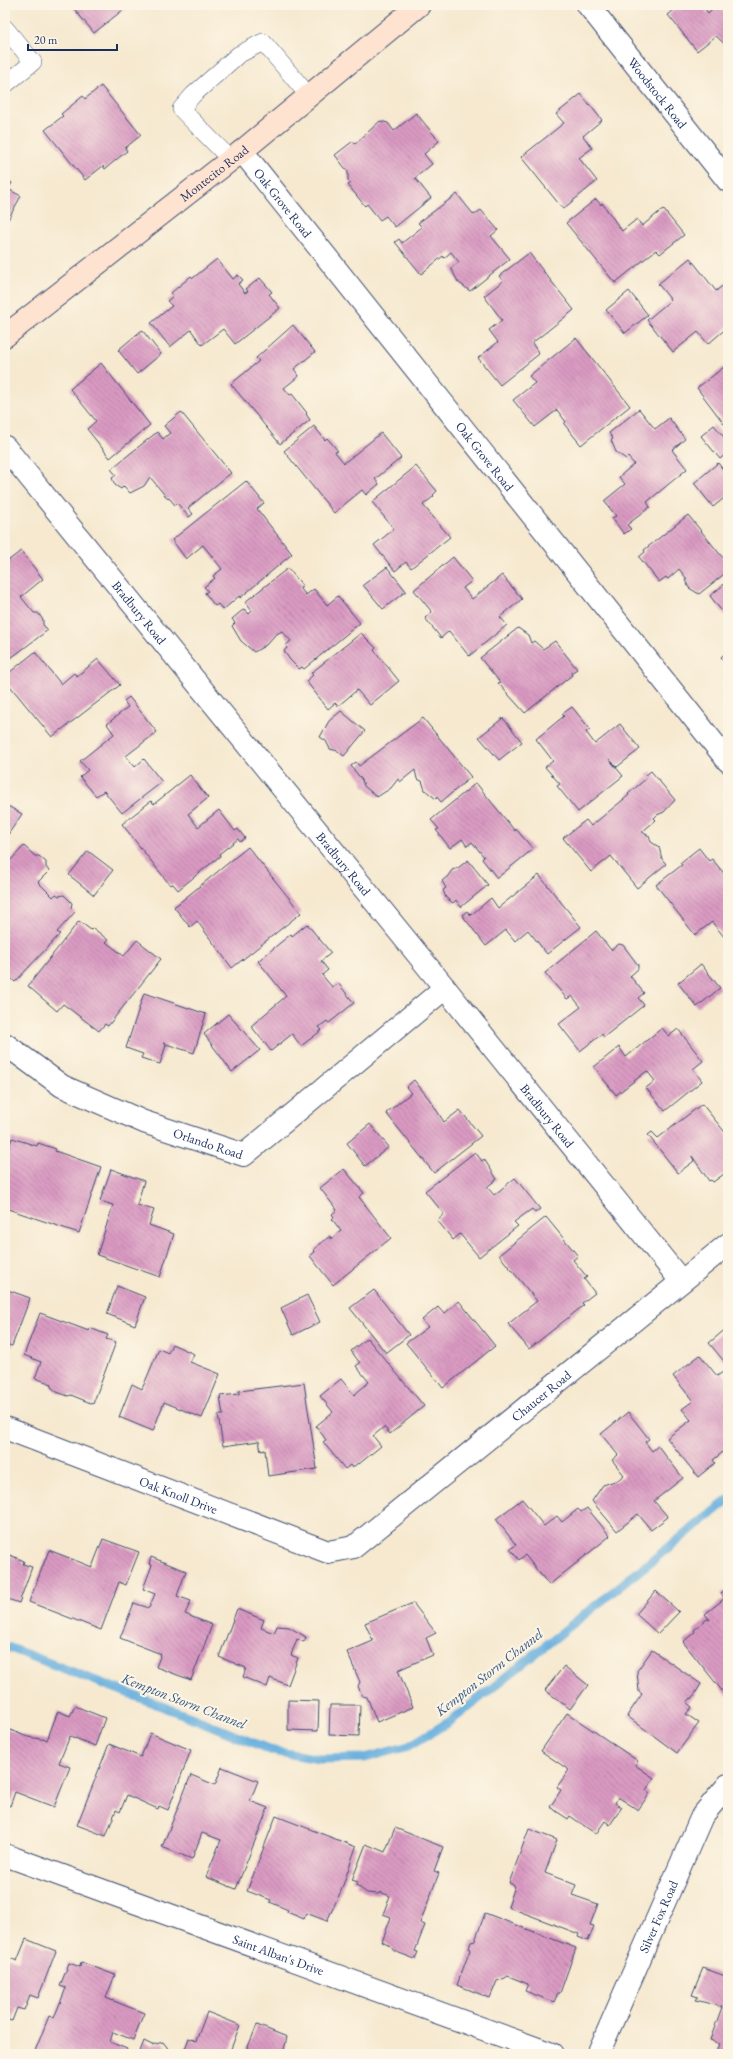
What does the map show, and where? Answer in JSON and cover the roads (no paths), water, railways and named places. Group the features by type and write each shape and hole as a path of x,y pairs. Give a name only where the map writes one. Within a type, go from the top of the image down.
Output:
{"street":[{"name":"Montecito Road","path":"5,336 236,156 420,5"},
{"name":"Woodstock Road","path":"588,5 728,181"},
{"name":"Oak Grove Road","path":"236,156 728,761"},
{"name":"Bradbury Road","path":"5,447 681,1281"},
{"name":"Orlando Road","path":"5,1044 62,1086 144,1122 244,1155 445,988"},
{"name":"Chaucer Road","path":"354,1546 728,1244"},
{"name":"Oak Knoll Drive","path":"5,1428 328,1552 354,1546"},
{"name":"Silver Fox Road","path":"598,2054 702,1816 728,1785"},
{"name":"Saint Alban's Drive","path":"5,1855 552,2054"}],"lane":[{"path":"5,28 33,62 5,85"},
{"path":"236,156 181,109 193,94 238,55 263,42 309,96"}],"waterway":[{"name":"Kempton Storm Channel","path":"5,1646 198,1720 273,1751 320,1759 365,1758 409,1746 452,1720 728,1500"}]}
